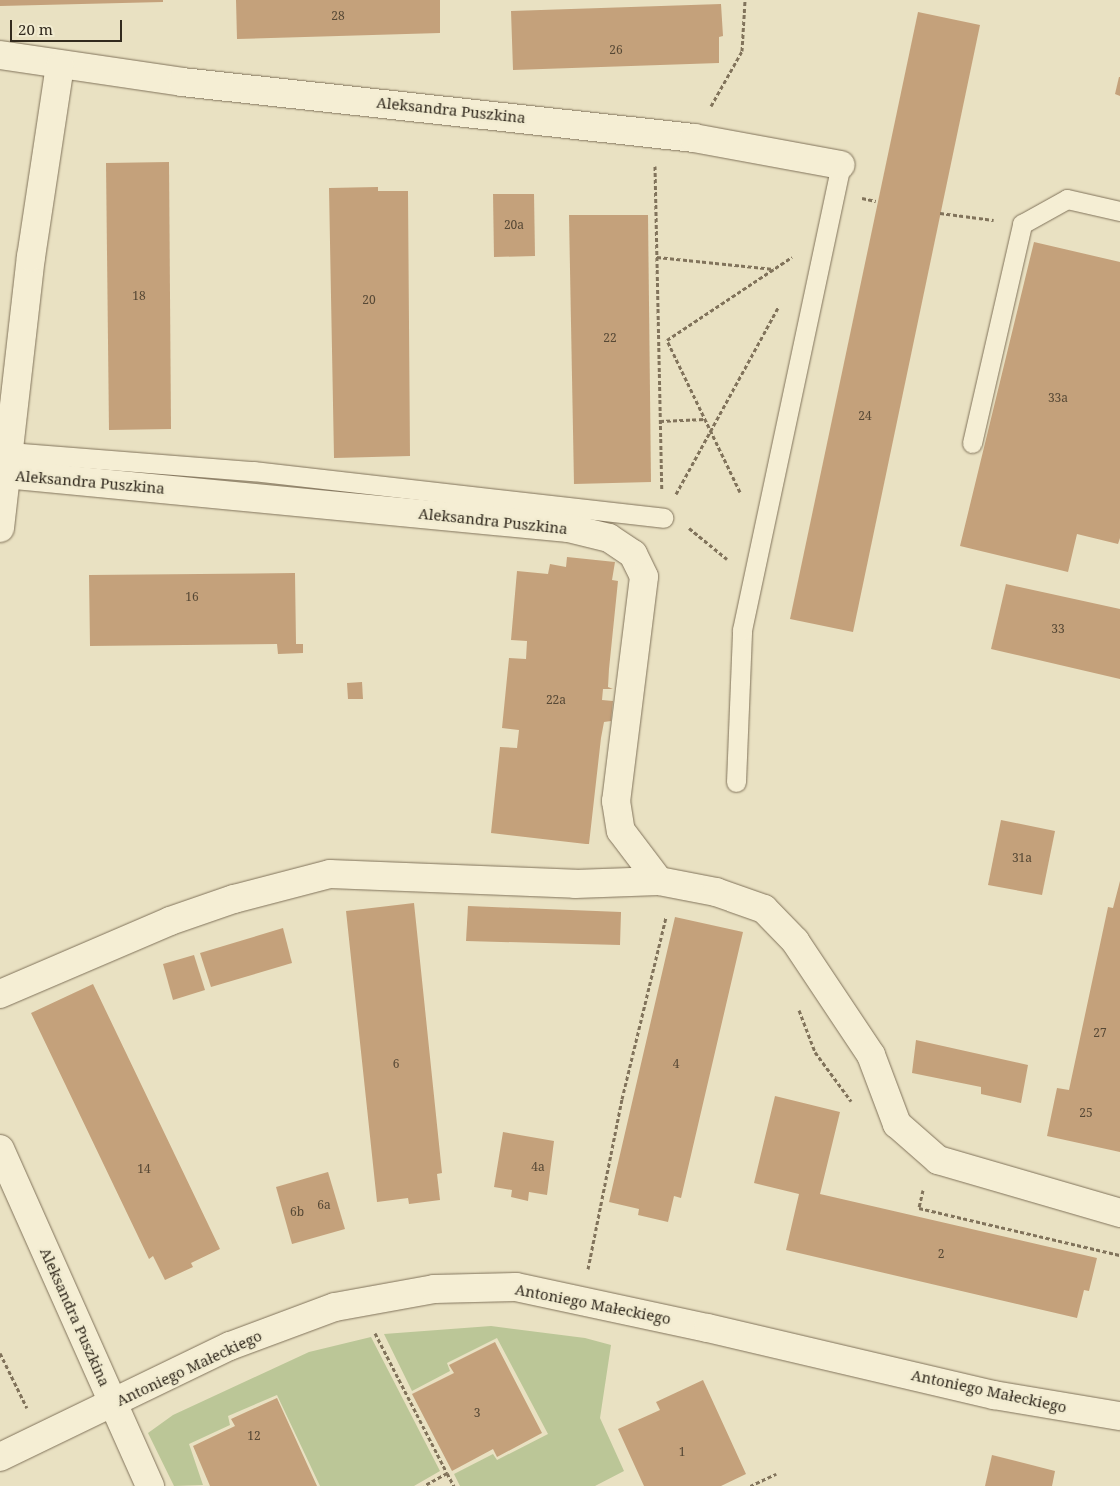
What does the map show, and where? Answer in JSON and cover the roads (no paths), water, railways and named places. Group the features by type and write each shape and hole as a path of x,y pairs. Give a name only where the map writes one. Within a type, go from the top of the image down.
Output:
{"street":[{"name":"Aleksandra Puszkina","path":"0,55 60,66 694,138 841,165"},
{"name":"Aleksandra Puszkina","path":"0,528 31,257 60,66"},
{"name":"Aleksandra Puszkina","path":"7,463 551,526 609,538 633,554 644,577 616,801 621,831 659,881"},
{"path":"0,994 170,921 234,899 330,874 566,884 659,881 716,892 764,909 795,941 871,1055 897,1124 938,1160 1120,1213"},
{"name":"Aleksandra Puszkina","path":"0,1149 150,1486"},
{"name":"Antoniego Małeckiego","path":"0,1457 230,1346 335,1307 434,1289 516,1288 708,1328 994,1395 1120,1416"}],"lane":[{"path":"736,782 742,630 829,232 841,165"},
{"path":"972,443 1022,224 1067,199 1120,211"},
{"path":"7,463 252,471 665,514"}]}
